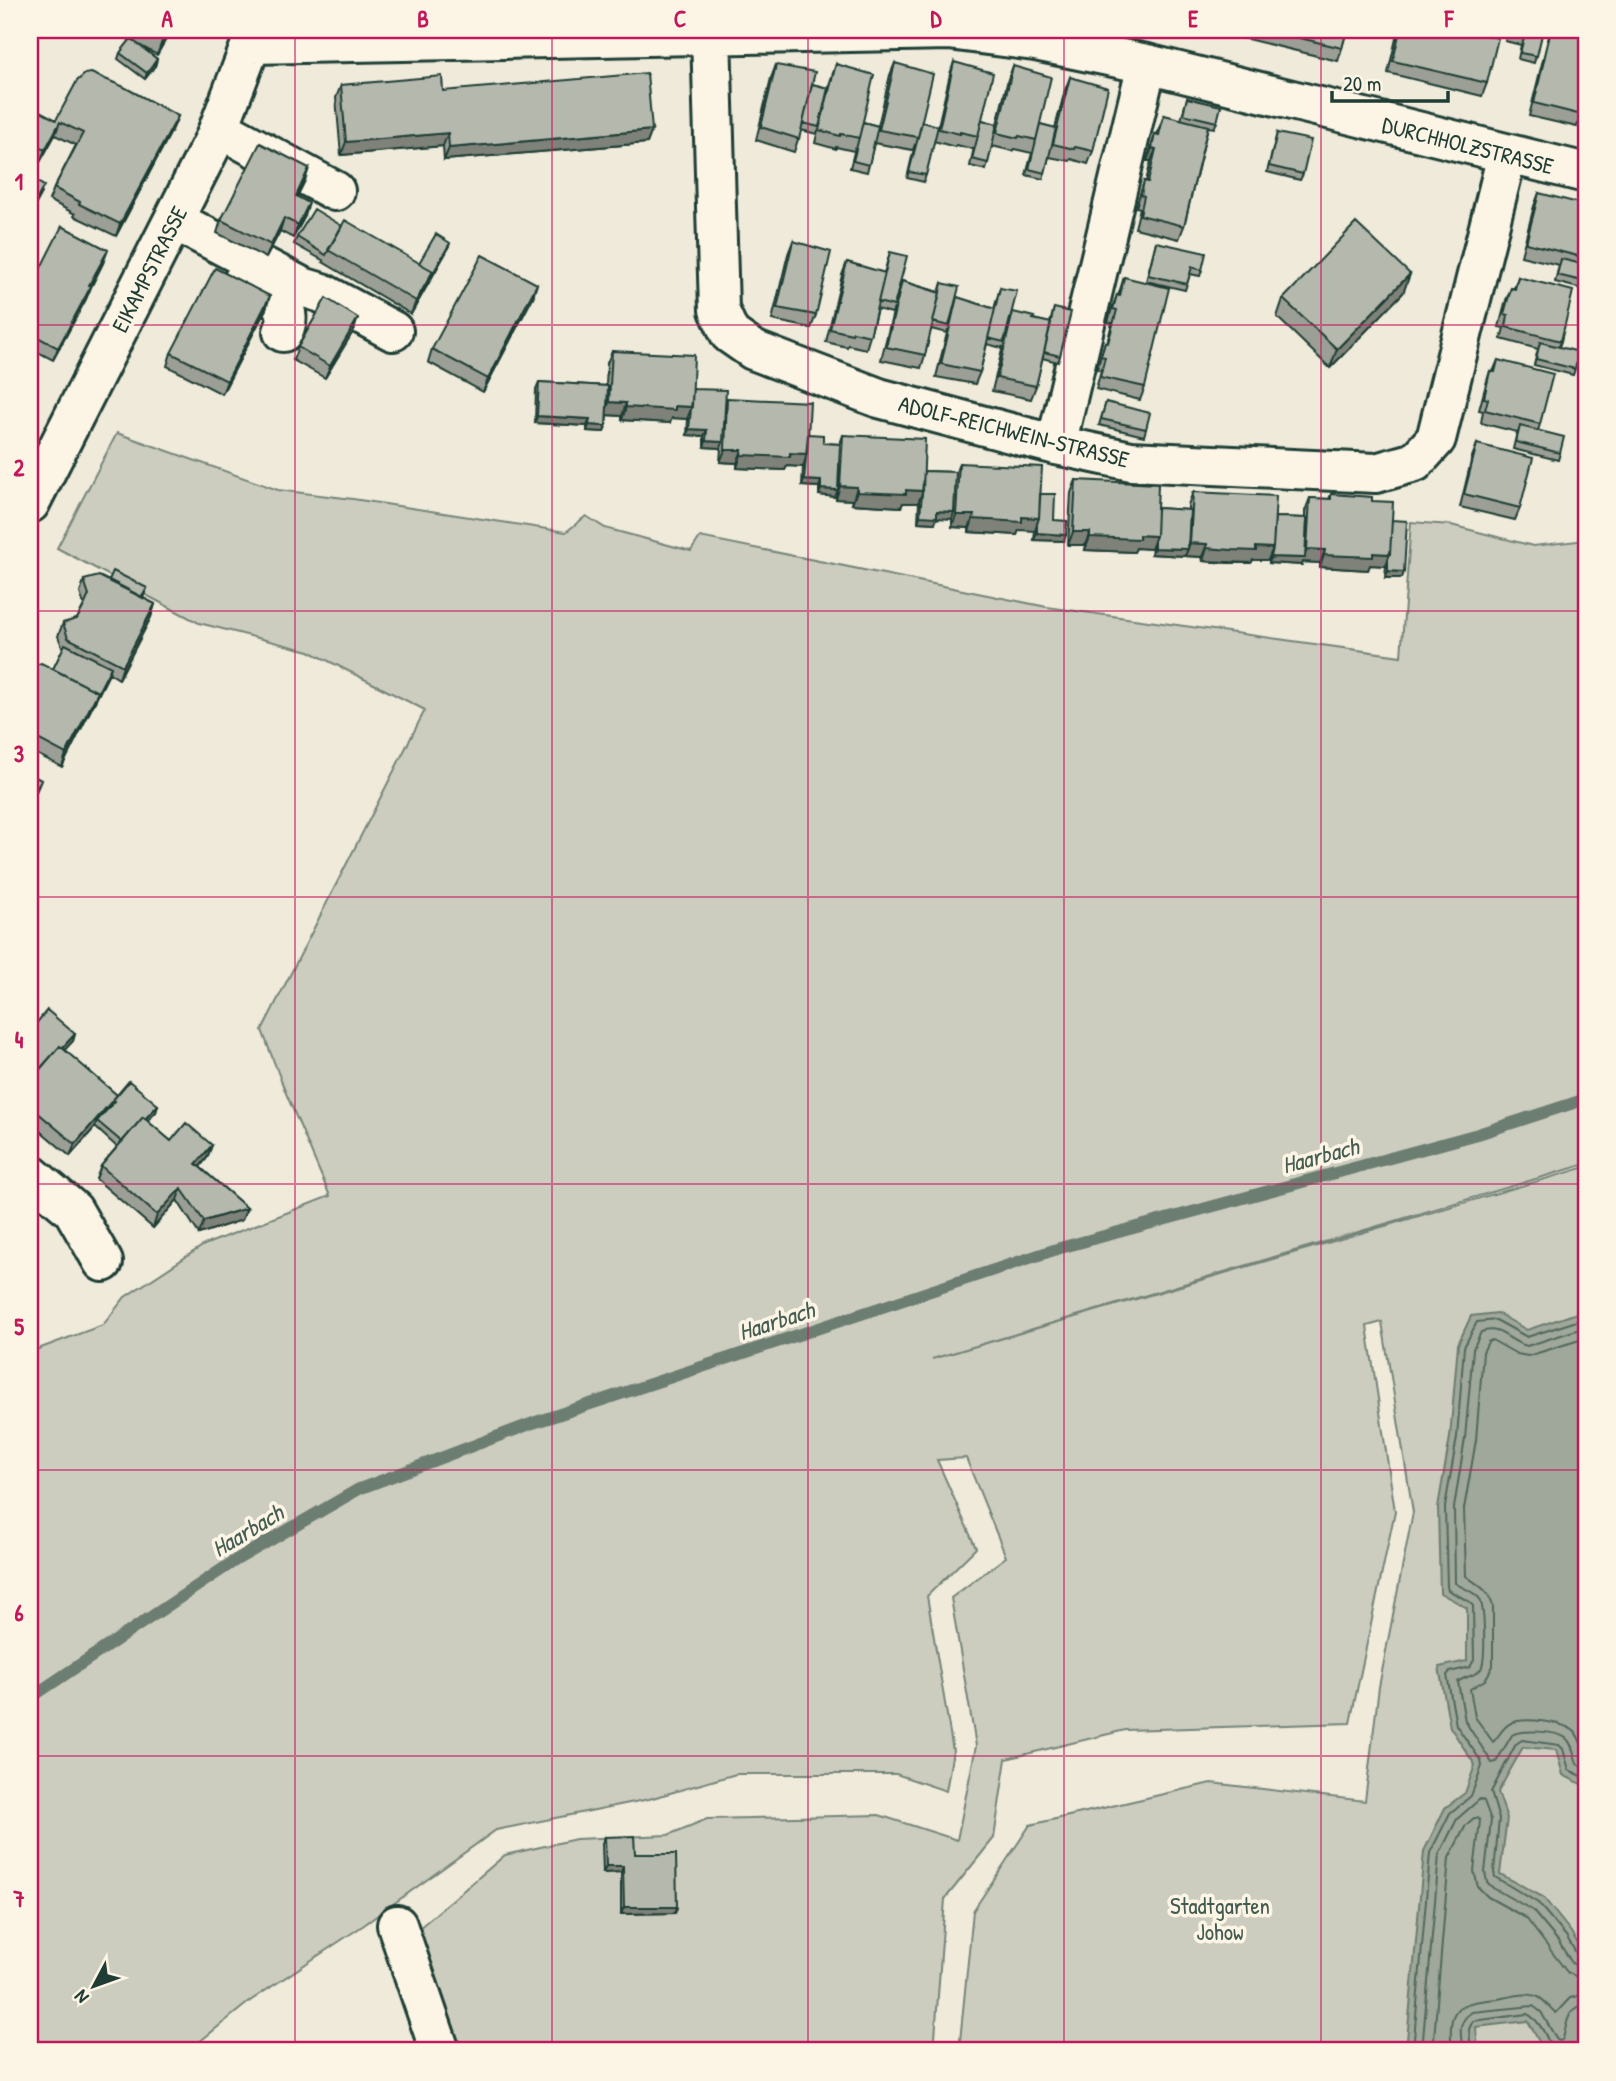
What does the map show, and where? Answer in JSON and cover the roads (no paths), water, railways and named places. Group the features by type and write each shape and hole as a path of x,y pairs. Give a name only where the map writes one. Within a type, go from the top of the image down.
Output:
{"street":[{"name":"DURCHHOLZSTRASSE","path":"253,37 949,30 1035,41 1147,64 1586,173"},
{"name":"ADOLF-REICHWEIN-STRASSE","path":"711,34 719,310 730,334 752,349 879,398 1056,445 1131,461 1376,473 1415,462 1436,439 1507,155"},
{"name":"EIKAMPSTRASSE","path":"30,503 219,128 253,37"},
{"path":"1056,445 1147,64"},
{"path":"219,128 335,191"},
{"path":"169,230 322,293 393,331"},
{"path":"169,230 283,303 288,322 283,332"},
{"path":"30,1174 73,1210 103,1262"},
{"path":"397,1925 440,2051"}],"water":[{"path":"1586,1310 1586,1784 1563,1775 1556,1750 1523,1747 1498,1792 1507,1818 1500,1874 1543,1897 1571,1932 1586,1957 1586,2004 1577,2051 1544,2051 1528,2021 1476,2027 1478,2051 1406,2051 1424,1851 1445,1808 1465,1793 1475,1765 1450,1727 1439,1667 1467,1661 1467,1608 1440,1593 1438,1507 1450,1437 1458,1344 1471,1316 1497,1313 1527,1330"}],"waterway":[{"name":"Haarbach","path":"30,1698 236,1560 359,1489 533,1423 1060,1248 1478,1134 1586,1099"}],"park label":[{"name":"Stadtgarten Johow","path":"1220,1918"}]}
